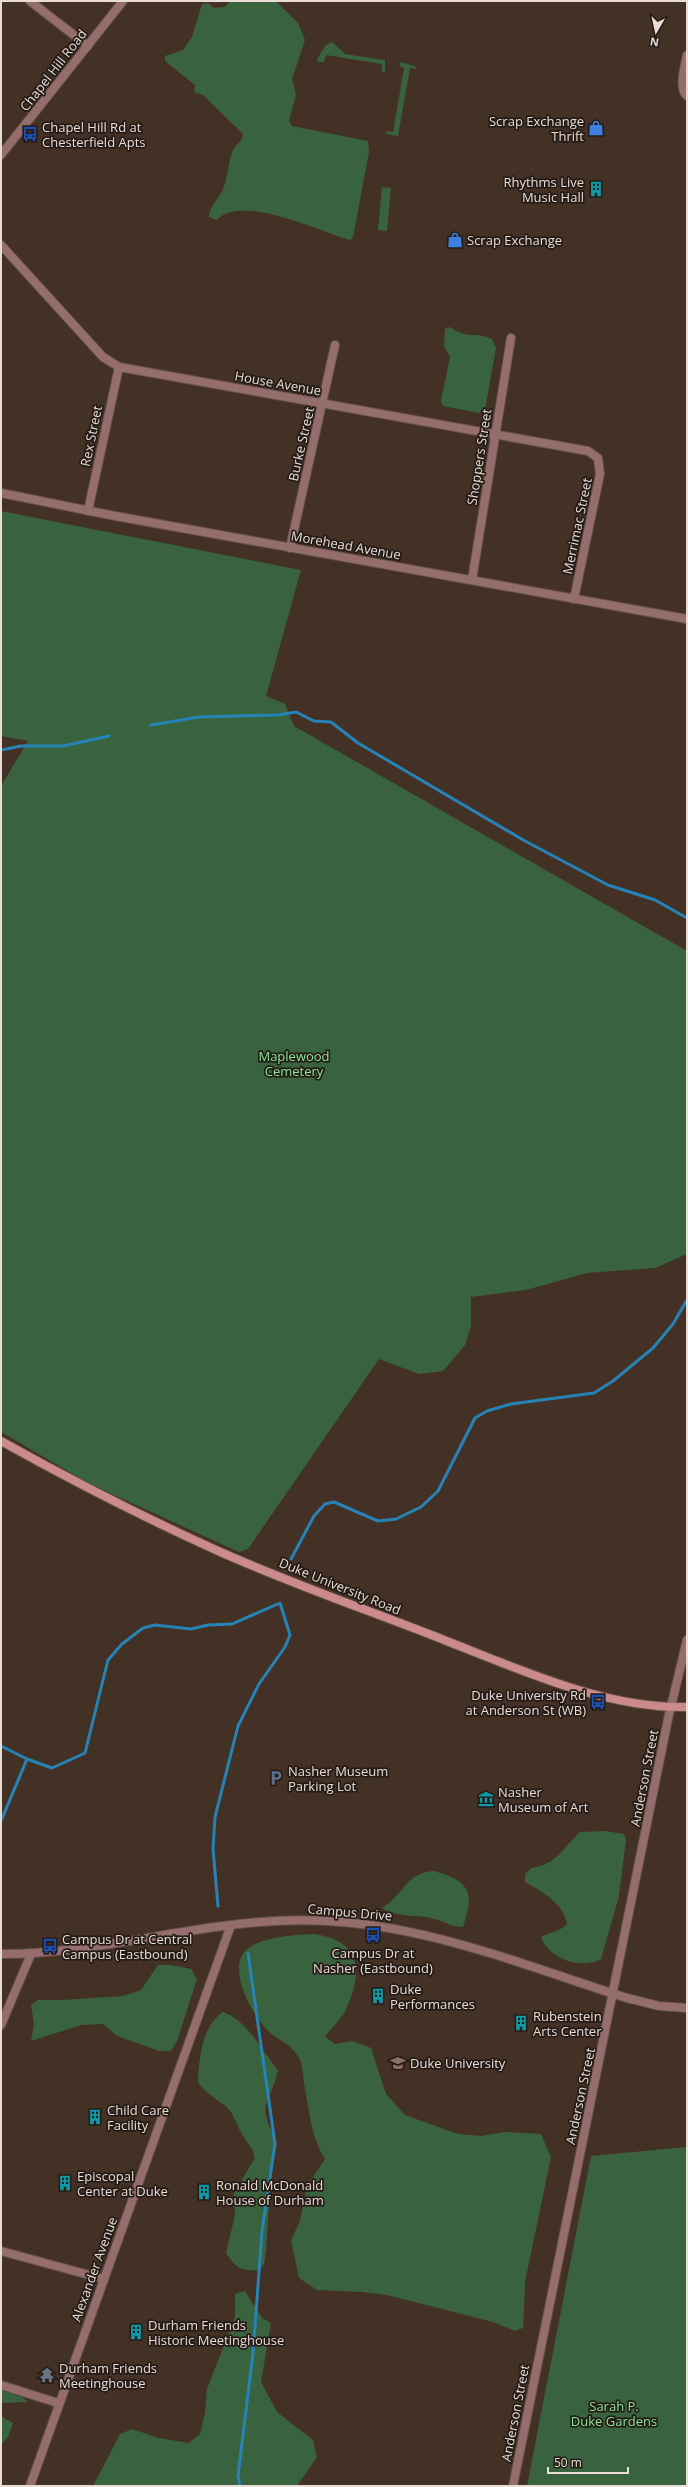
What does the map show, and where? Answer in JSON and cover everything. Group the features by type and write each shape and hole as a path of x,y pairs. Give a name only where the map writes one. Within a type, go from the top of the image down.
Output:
{"main road":[{"name":"Duke University Road","path":"1,1441 87,1489 218,1551 539,1677 600,1695 670,1706 687,1707"}],"street":[{"path":"30,1 88,46"},
{"name":"Chapel Hill Road","path":"1,155 123,1"},
{"path":"686,95 683,84 687,55"},
{"name":"House Avenue","path":"1,245 103,357 120,367 323,402 588,451 598,458"},
{"name":"Shoppers Street","path":"472,580 511,338"},
{"name":"Burke Street","path":"290,548 335,345"},
{"name":"Rex Street","path":"88,511 120,367"},
{"name":"Merrimac Street","path":"574,599 600,474 598,458"},
{"name":"Morehead Avenue","path":"1,493 88,511 687,619"},
{"name":"Anderson Street","path":"513,2486 670,1706 687,1640"},
{"name":"Campus Drive","path":"1,1954 31,1954 116,1945 230,1925 306,1920 356,1923 408,1930 452,1941 613,1993 659,2006 687,2008"},
{"name":"Alexander Avenue","path":"30,2486 58,2403 104,2279 230,1925"},
{"path":"1,2025 31,1954"},
{"path":"1,2251 104,2279"},
{"path":"1,2385 58,2403"}],"green space":[{"path":"230,1 276,1 298,23 305,40 292,79 296,95 289,121 292,126 368,141 369,152 353,237 350,240 302,223 262,212 244,211 228,213 217,220 209,217 209,213 225,184 232,152 242,139 243,134 203,95 194,92 195,85 165,61 165,56 183,50 192,37 202,4 208,3 214,8 225,7"},
{"path":"332,42 345,54 385,60 385,72 382,72 382,64 326,55 324,62 318,62 317,59 326,45"},
{"path":"401,62 417,67 416,69 410,68 398,136 385,134 388,131 393,132 404,68 399,66"},
{"path":"382,187 391,188 387,231 378,230"},
{"path":"450,327 462,333 492,339 496,348 485,410 479,413 443,406 441,401 450,357 444,346 445,329"},
{"name":"Maplewood Cemetery","path":"1,511 301,570 266,696 285,704 294,726 687,951 687,1254 655,1268 587,1273 526,1290 471,1297 471,1326 465,1345 443,1371 419,1374 379,1359 248,1549 239,1552 90,1484 1,1432 1,786 28,741 1,736"},
{"path":"605,1831 624,1834 626,1840 619,1896 601,1959 593,1962 575,1963 558,1957 545,1945 541,1937 564,1927 567,1924 565,1917 557,1904 539,1890 525,1882 525,1874 531,1868 553,1860 580,1832"},
{"path":"434,1871 455,1879 462,1884 466,1890 469,1897 469,1905 463,1927 435,1919 401,1915 382,1908 396,1897 411,1880 424,1873"},
{"path":"315,1934 341,1943 349,1950 354,1959 356,1969 352,1993 345,2011 325,2037 335,2044 352,2041 371,2048 386,2094 405,2115 458,2134 481,2136 505,2132 541,2134 551,2157 525,2282 523,2328 515,2331 493,2322 387,2295 362,2292 317,2290 299,2278 291,2240 300,2221 307,2186 325,2159 317,2142 309,2113 300,2060 293,2049 271,2034 254,2013 243,1989 239,1965 242,1955 250,1947 257,1943 273,1938"},
{"path":"158,1965 171,1965 191,1969 197,1979 177,2041 171,2051 159,2051 117,2036 103,2024 81,2025 31,2041 34,2024 31,2005 38,2000 123,1996 141,1990"},
{"path":"223,2012 232,2016 247,2029 278,2070 266,2109 266,2116 274,2136 266,2250 264,2264 260,2270 240,2268 233,2263 226,2253 235,2215 234,2193 255,2158 254,2154 230,2111 207,2092 198,2082 199,2063 206,2034 210,2025"},
{"name":"Sarah P. Duke Gardens","path":"687,2147 687,2486 527,2486 591,2156"},
{"path":"245,2291 262,2318 271,2323 261,2382 277,2412 313,2440 317,2457 297,2486 93,2486 120,2434 132,2429 159,2438 189,2443 200,2434 205,2413 207,2389 235,2317 235,2294"},
{"path":"1,2390 22,2397 28,2402 1,2403"},
{"path":"1,2416 13,2423 8,2437 1,2445"}],"waterway":[{"path":"151,725 199,717 278,715 296,712 314,721 331,722 358,743 525,841 608,885 655,900 687,918"},
{"path":"1,750 21,746 63,746 109,736"},
{"path":"291,1559 314,1516 325,1504 334,1502 378,1521 396,1519 421,1507 438,1491 475,1418 487,1411 511,1404 594,1393 613,1381 653,1348 673,1324 687,1300"},
{"path":"1,1821 27,1759 52,1768 85,1753 108,1660 122,1644 143,1628 155,1625 191,1629 208,1625 232,1624 280,1603 290,1635 285,1647 259,1684 238,1726 215,1817 213,1849 218,1906"},
{"path":"1,1746 27,1759"},
{"path":"240,2486 238,2476 253,2353 262,2231 275,2144 248,1953"}],"place":[{"name":"Scrap Exchange Thrift","path":"596,128"},
{"name":"Chapel Hill Rd at Chesterfield Apts","path":"30,134"},
{"name":"Rhythms Live Music Hall","path":"596,189"},
{"name":"Scrap Exchange","path":"455,240"},
{"name":"Duke University Rd at Anderson St (WB)","path":"598,1702"},
{"name":"Nasher Museum Parking Lot","path":"276,1778"},
{"name":"Nasher Museum of Art","path":"486,1799"},
{"name":"Campus Dr at Nasher (Eastbound)","path":"373,1935"},
{"name":"Campus Dr at Central Campus (Eastbound)","path":"50,1946"},
{"name":"Duke Performances","path":"378,1996"},
{"name":"Rubenstein Arts Center","path":"521,2023"},
{"name":"Duke University","path":"398,2063"},
{"name":"Child Care Facility","path":"95,2117"},
{"name":"Episcopal Center at Duke","path":"65,2183"},
{"name":"Ronald McDonald House of Durham","path":"204,2192"},
{"name":"Durham Friends Historic Meetinghouse","path":"136,2332"},
{"name":"Durham Friends Meetinghouse","path":"47,2375"}]}
